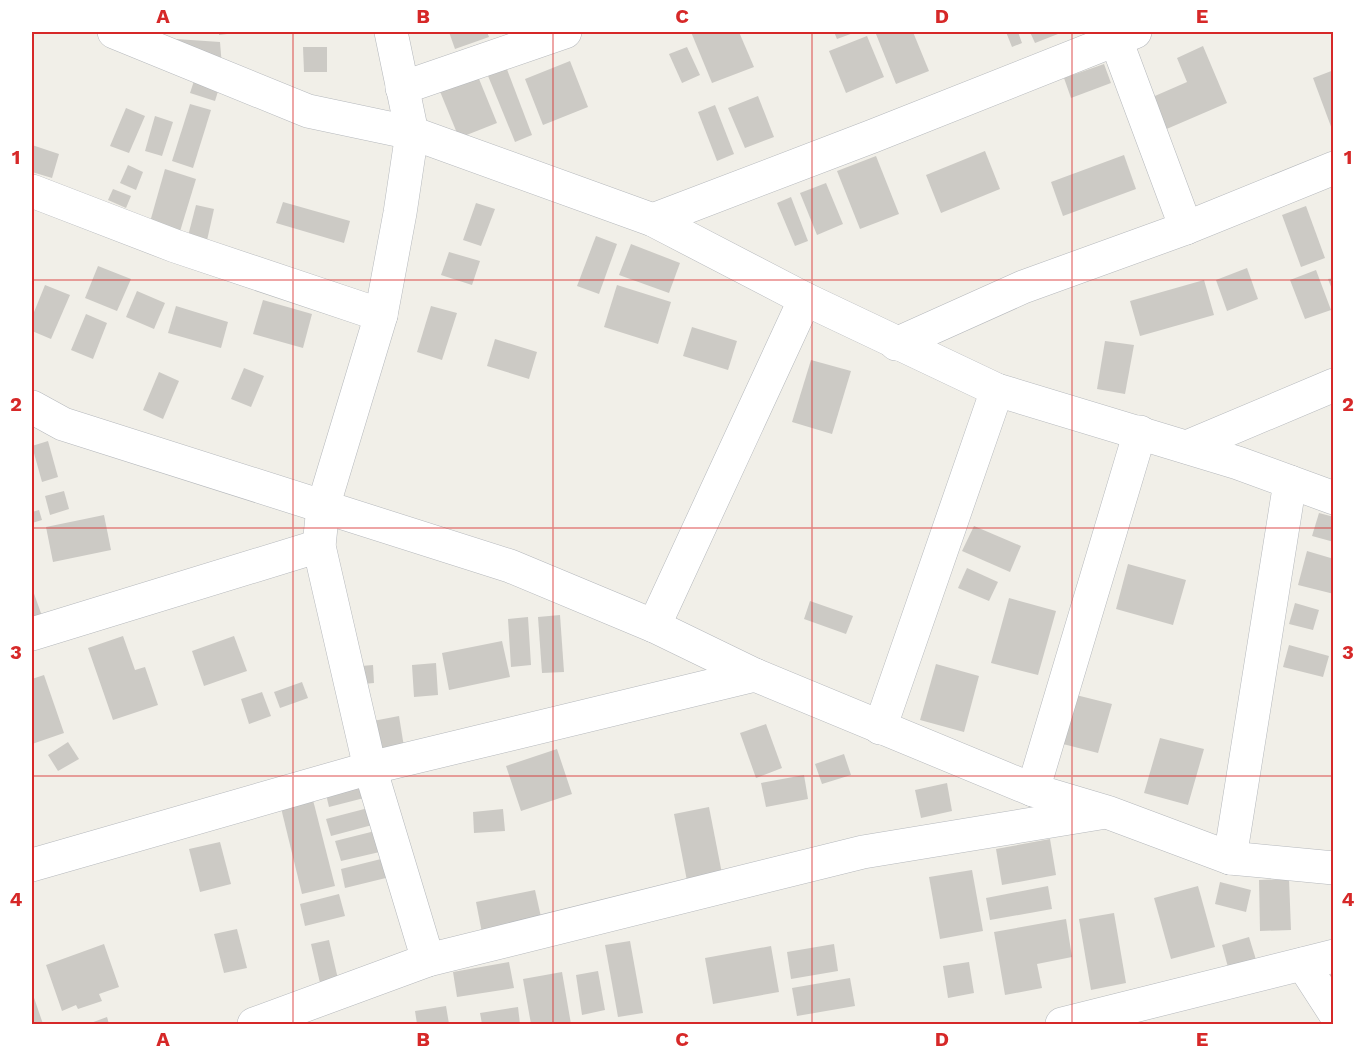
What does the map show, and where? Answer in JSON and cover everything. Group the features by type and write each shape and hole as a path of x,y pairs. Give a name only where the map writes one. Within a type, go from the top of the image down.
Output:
{"street":[{"path":"114,32 308,111 412,133 653,220 896,344 997,390 1238,463 1334,498"},
{"path":"391,32 412,133 381,315 323,507 319,546 370,768 428,960"},
{"path":"402,88 565,32"},
{"path":"653,220 873,136 1122,34 1186,228"},
{"path":"896,344 1023,287 1186,228 1334,168"},
{"path":"32,191 175,246 381,315"},
{"path":"654,626 805,299"},
{"path":"1187,447 1334,385"},
{"path":"880,728 997,390"},
{"path":"32,407 63,424 510,566 654,626 755,675 1033,790 1107,812 1230,858 1334,868"},
{"path":"32,436 63,424"},
{"path":"1033,790 1140,432"},
{"path":"1230,858 1290,482"},
{"path":"32,634 319,546"},
{"path":"32,865 370,768 755,675"},
{"path":"254,1024 428,960 862,852 1107,812"},
{"path":"1062,1024 1318,960 1334,1012"}],"building":[{"path":"219,32 235,32 235,33 219,35"},
{"path":"449,32 487,32 489,37 455,49"},
{"path":"691,32 739,32 754,67 712,83"},
{"path":"834,32 856,32 837,39"},
{"path":"913,32 929,71 896,84 876,34"},
{"path":"1006,32 1018,32 1022,43 1012,47"},
{"path":"1030,32 1063,32 1035,43"},
{"path":"867,36 884,77 846,93 829,51"},
{"path":"176,39 220,42 222,67 176,50"},
{"path":"1203,46 1227,103 1162,131 1148,99 1187,82 1177,58"},
{"path":"303,47 327,47 327,72 304,72"},
{"path":"687,47 700,75 682,83 669,54"},
{"path":"570,61 588,107 543,125 525,79"},
{"path":"505,64 532,135 515,142 486,71"},
{"path":"1104,64 1111,83 1071,98 1064,78"},
{"path":"1334,70 1334,132 1333,132 1313,78"},
{"path":"477,74 497,123 459,138 439,89"},
{"path":"194,81 219,88 215,101 190,93"},
{"path":"758,96 774,137 745,148 728,108"},
{"path":"190,104 211,110 193,168 172,161"},
{"path":"715,105 734,154 717,161 698,112"},
{"path":"126,108 145,116 129,153 110,146"},
{"path":"155,116 173,122 162,156 145,151"},
{"path":"32,145 59,154 52,178 32,172"},
{"path":"985,151 1000,189 941,213 926,175"},
{"path":"1124,155 1136,189 1063,216 1051,182"},
{"path":"876,156 899,214 860,229 837,171"},
{"path":"128,165 143,172 136,190 120,183"},
{"path":"165,169 196,179 178,238 148,229"},
{"path":"826,183 843,224 817,235 800,193"},
{"path":"113,189 131,196 126,208 108,200"},
{"path":"791,197 808,241 795,246 777,203"},
{"path":"283,202 350,221 344,243 276,223"},
{"path":"476,203 495,209 481,246 463,240"},
{"path":"196,205 214,209 206,245 187,240"},
{"path":"1306,206 1325,258 1301,267 1282,215"},
{"path":"596,236 617,244 599,294 577,286"},
{"path":"631,244 680,263 669,293 619,275"},
{"path":"449,252 480,261 472,285 441,275"},
{"path":"98,266 131,279 117,311 85,298"},
{"path":"1247,268 1258,299 1227,311 1216,280"},
{"path":"1316,270 1331,310 1305,319 1290,280"},
{"path":"1334,278 1334,292 1333,292 1328,279"},
{"path":"1204,280 1214,315 1140,336 1130,301"},
{"path":"45,285 70,295 51,339 32,331 32,317"},
{"path":"617,285 671,302 658,344 604,327"},
{"path":"137,291 165,303 154,329 126,317"},
{"path":"263,300 312,314 303,348 253,334"},
{"path":"176,306 228,322 221,348 168,333"},
{"path":"431,306 457,313 442,360 417,352"},
{"path":"86,314 107,323 93,359 71,350"},
{"path":"692,327 737,341 728,370 683,356"},
{"path":"495,339 537,352 529,379 487,366"},
{"path":"1105,341 1134,345 1125,394 1097,389"},
{"path":"811,360 851,371 832,434 792,422"},
{"path":"244,368 264,376 251,407 231,399"},
{"path":"159,372 179,381 163,419 143,410"},
{"path":"48,441 58,477 42,482 32,446"},
{"path":"64,491 69,509 50,515 45,496"},
{"path":"39,510 42,520 32,523 32,512"},
{"path":"1319,513 1334,517 1334,542 1312,536"},
{"path":"104,515 111,550 53,562 46,527"},
{"path":"974,526 1021,546 1010,572 962,551"},
{"path":"1307,551 1334,559 1334,594 1298,585"},
{"path":"1128,564 1186,580 1173,625 1116,609"},
{"path":"967,568 998,582 989,601 958,588"},
{"path":"32,588 42,616 32,620"},
{"path":"1009,598 1056,611 1038,675 991,663"},
{"path":"810,601 853,616 846,634 804,619"},
{"path":"1295,603 1319,610 1313,630 1289,624"},
{"path":"560,615 564,672 542,673 538,617"},
{"path":"528,617 531,665 511,667 508,619"},
{"path":"123,636 135,670 145,667 158,705 113,720 88,648"},
{"path":"234,636 247,671 204,686 192,651"},
{"path":"502,641 510,677 449,690 442,653"},
{"path":"1289,645 1329,656 1323,677 1283,667"},
{"path":"436,663 438,695 414,697 412,665"},
{"path":"936,664 979,676 964,732 920,720"},
{"path":"373,665 374,683 363,684 361,666"},
{"path":"44,675 64,733 32,744 32,679"},
{"path":"302,682 308,698 280,708 274,692"},
{"path":"262,692 271,716 249,724 241,699"},
{"path":"1076,695 1112,704 1098,753 1063,744"},
{"path":"399,716 404,747 378,752 373,721"},
{"path":"766,724 782,768 756,778 740,733"},
{"path":"1160,738 1204,749 1188,805 1144,793"},
{"path":"68,742 79,759 58,771 48,755"},
{"path":"557,749 572,794 521,811 506,766"},
{"path":"844,754 851,775 822,784 815,764"},
{"path":"804,775 808,799 766,807 761,783"},
{"path":"362,777 368,797 329,807 324,786"},
{"path":"947,783 952,811 921,818 915,790"},
{"path":"313,800 335,886 302,894 281,808"},
{"path":"372,807 376,824 331,836 326,819"},
{"path":"709,807 724,884 689,891 674,814"},
{"path":"503,809 505,831 474,833 473,812"},
{"path":"379,830 384,851 341,861 335,841"},
{"path":"1050,839 1056,875 1002,885 996,849"},
{"path":"220,842 231,884 200,892 189,849"},
{"path":"389,857 394,876 345,888 341,869"},
{"path":"972,870 983,931 940,939 929,877"},
{"path":"1289,879 1291,930 1260,931 1259,880"},
{"path":"1220,882 1251,890 1246,912 1215,904"},
{"path":"1048,886 1052,909 990,920 986,898"},
{"path":"1198,886 1215,947 1171,959 1154,898"},
{"path":"535,890 543,926 483,938 476,902"},
{"path":"339,894 345,916 305,926 300,904"},
{"path":"1114,913 1126,983 1091,990 1079,919"},
{"path":"1066,919 1072,957 1037,964 1042,988 1005,995 994,932"},
{"path":"237,929 247,968 224,973 214,934"},
{"path":"1249,937 1257,963 1229,971 1222,945"},
{"path":"329,940 338,979 320,983 311,944"},
{"path":"630,941 643,1013 618,1017 605,945"},
{"path":"104,944 119,987 99,994 102,1001 78,1009 76,1005 62,1011 46,965"},
{"path":"834,944 838,971 791,979 787,952"},
{"path":"771,946 779,992 713,1004 705,958"},
{"path":"509,962 514,988 457,997 453,972"},
{"path":"969,962 974,993 948,998 943,966"},
{"path":"598,971 605,1010 582,1015 576,975"},
{"path":"562,972 571,1024 531,1024 523,979"},
{"path":"850,978 855,1006 797,1016 792,988"},
{"path":"32,992 43,1024 32,1024"},
{"path":"446,1006 449,1024 417,1024 415,1011"},
{"path":"518,1007 520,1024 482,1024 480,1013"},
{"path":"107,1017 109,1024 88,1024"}]}
